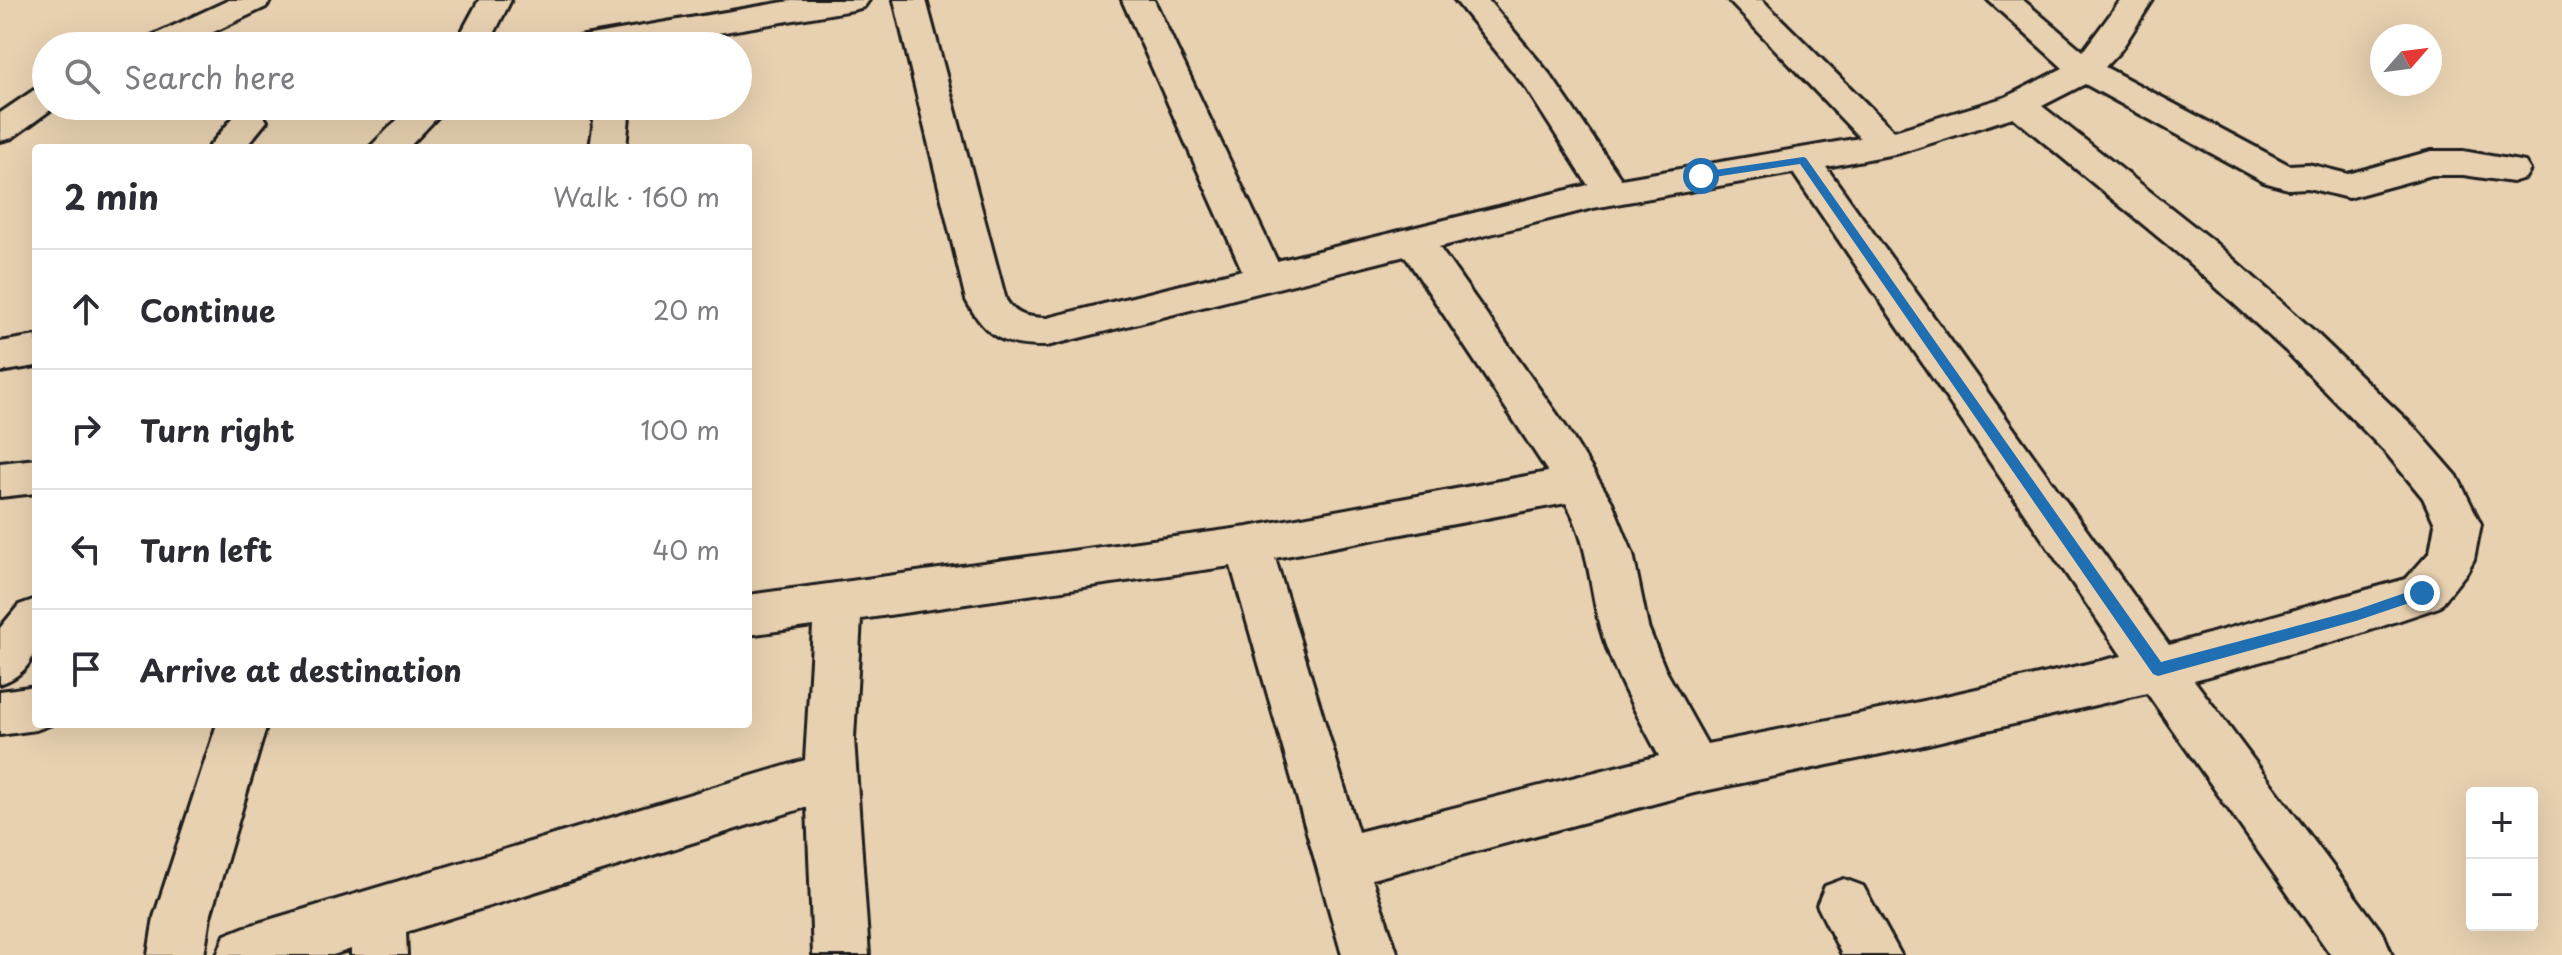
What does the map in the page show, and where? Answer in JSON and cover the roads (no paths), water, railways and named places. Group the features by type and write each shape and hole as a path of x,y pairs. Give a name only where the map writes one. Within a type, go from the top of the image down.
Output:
{"street":[{"path":"187,32 255,0"},
{"path":"478,32 495,0"},
{"path":"664,32 782,6 853,0"},
{"path":"910,0 986,300 996,319 1017,332 1047,332 1612,193 1887,145 2018,104 2085,70 2109,43 2137,0"},
{"path":"1138,0 1265,277"},
{"path":"1471,0 1539,83 1612,193"},
{"path":"1744,0 1887,145"},
{"path":"2004,0 2085,70 2257,164 2288,177 2308,176 2348,186 2431,163 2463,163 2512,170"},
{"path":"1340,862 1694,770 1919,724 2158,669 2356,615 2422,593 2451,559 2458,524 2441,488 2402,442 2300,341 2200,251 2018,104"},
{"path":"0,130 32,107"},
{"path":"391,144 416,120"},
{"path":"608,144 611,120"},
{"path":"229,144 249,121"},
{"path":"1803,160 2158,669 2364,955"},
{"path":"1414,240 1596,515 1605,541 1624,627 1643,677 1694,770"},
{"path":"0,357 32,352"},
{"path":"0,480 32,476"},
{"path":"752,614 1248,545 1578,484"},
{"path":"1248,545 1370,955"},
{"path":"839,601 829,738 841,955"},
{"path":"0,663 32,624"},
{"path":"0,713 32,709"},
{"path":"176,955 182,917 241,728"},
{"path":"245,955 378,933 830,776"},
{"path":"1844,905 1873,955"}]}
